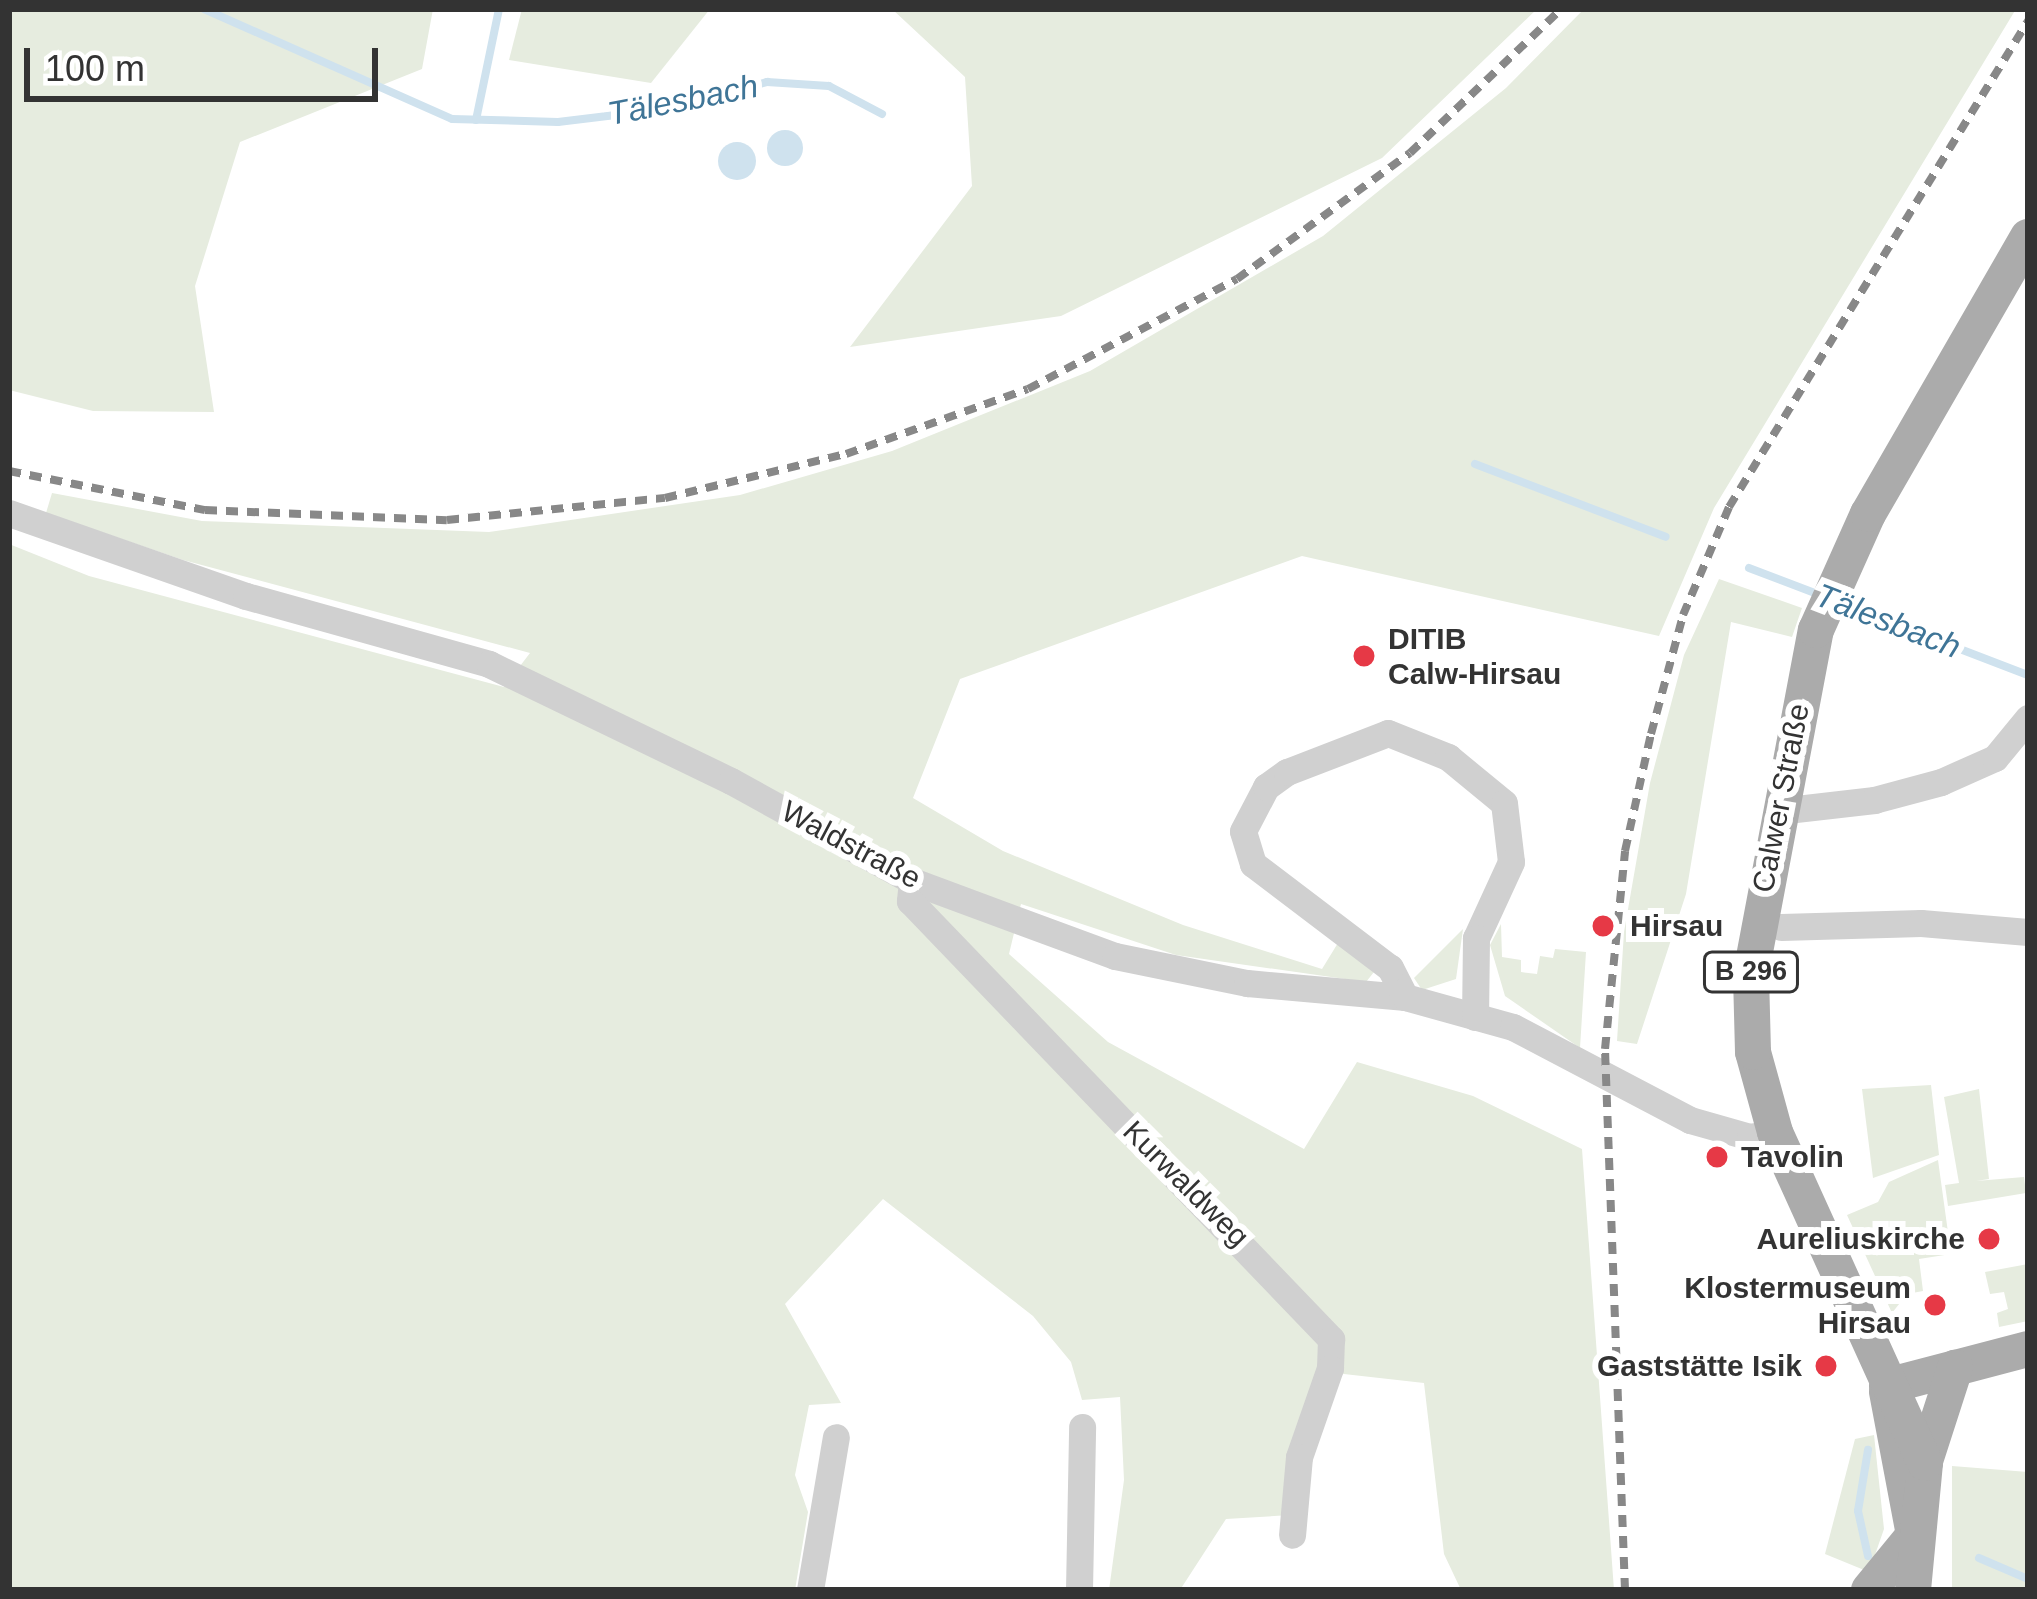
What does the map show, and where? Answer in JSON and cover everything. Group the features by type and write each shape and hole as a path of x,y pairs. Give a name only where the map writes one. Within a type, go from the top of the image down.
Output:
{"main road":[{"name":"Calwer Straße","path":"1925,1463 1775,1132 1753,1052 1750,973 1816,630 1840,571 2028,237"},
{"path":"1913,1590 1914,1535 1888,1426 1887,1386 2028,1349"},
{"path":"1869,1590 1914,1535 1927,1497 1925,1463 1955,1368"}],"street":[{"name":"Waldstraße","path":"9,513 246,596 489,664 731,781 911,881 1114,956 1185,973 1405,997 1514,1027 1690,1120 1750,1137 1775,1132"},
{"path":"1778,811 1874,800 1941,782 1995,758 2028,718"},
{"path":"1405,997 1390,968 1253,864 1243,831 1266,787 1287,772 1388,733 1448,757 1504,803 1510,862 1476,938 1475,1017"},
{"name":"Kurwaldweg","path":"911,881 910,901 1331,1340 1330,1368 1299,1457 1292,1535"},
{"path":"1781,927 2019,929"},
{"path":"1079,1590 1082,1427"},
{"path":"810,1590 836,1436"}],"shaded area":[{"path":"9,9 433,9 422,69 240,142 195,286 214,412 93,411 9,390"},
{"path":"522,9 710,9 651,83 509,60"},
{"path":"892,9 1537,9 1382,158 1061,316 850,347 972,186 965,77"},
{"path":"1584,9 2016,9 1714,508 1659,636 1302,556 960,679 913,798 1003,851 1183,925 1322,969 1341,938 1374,972 1366,982 1176,955 1021,904 1009,954 1108,1042 1304,1149 1357,1062 1473,1096 1582,1149 1614,1590 1461,1590 1444,1554 1424,1383 1335,1373 1303,1463 1306,1514 1226,1519 1180,1590 1109,1590 1124,1480 1120,1397 1082,1400 1071,1362 1033,1316 883,1199 785,1304 841,1403 809,1405 795,1475 808,1512 795,1590 9,1590 9,544 89,576 504,687 530,653 183,560 46,513 52,493 202,521 489,532 740,495 892,451 1090,371 1323,236 1506,88"},
{"path":"1719,579 1802,608 1792,637 1731,622 1686,894 1637,1044 1617,1041 1624,932 1650,783 1684,655"},
{"path":"1501,924 1502,957 1521,960 1521,972 1537,974 1540,956 1553,958 1555,949 1586,952 1580,1048 1505,996 1490,945"},
{"path":"1463,929 1456,979 1422,990 1414,978"},
{"path":"1931,1085 1939,1155 1873,1178 1862,1089"},
{"path":"1979,1089 1989,1179 1976,1181 2024,1177 2026,1193 1948,1206 1945,1185 1959,1183 1944,1097"},
{"path":"1938,1160 1951,1254 1919,1259 1923,1291 1907,1294 1892,1313 1847,1215 1878,1202 1889,1182"},
{"path":"2028,1264 2028,1321 1999,1327 1997,1313 2008,1309 2004,1292 1990,1294 1985,1272"},
{"path":"1874,1435 1884,1529 1869,1572 1825,1554 1855,1439"},
{"path":"1952,1466 2028,1472 2028,1590 1952,1590"}],"water":[{"path":"785,130 798,135 803,148 798,161 785,166 772,161 767,148 772,135"},
{"path":"737,142 751,147 756,161 751,175 737,180 723,175 718,161 723,147"}],"waterway":[{"name":"Tälesbach","path":"204,9 452,119 558,122 665,109 767,82 829,86 882,114"},
{"name":"Tälesbach","path":"476,120 499,9"},
{"name":"Tälesbach","path":"1475,464 1666,537"},
{"name":"Tälesbach","path":"1749,568 1820,595"},
{"name":"Tälesbach","path":"1840,603 2028,675"},
{"path":"1868,1450 1858,1511 1868,1556"},
{"path":"1979,1558 2028,1579"}],"railway":[{"path":"9,471 205,510 447,520 665,498 846,454 1028,389 1237,279 1410,153 1561,9"},
{"path":"1625,1590 1605,1049 1625,851 1651,734 1683,615 1729,507 2028,21"}],"place":[{"name":"DITIB Calw-Hirsau","path":"1364,656"},
{"name":"Hirsau","path":"1603,926"},
{"name":"Tavolin","path":"1717,1157"},
{"name":"Aureliuskirche","path":"1989,1239"},
{"name":"Klostermuseum Hirsau","path":"1935,1305"},
{"name":"Gaststätte Isik","path":"1826,1366"}]}
